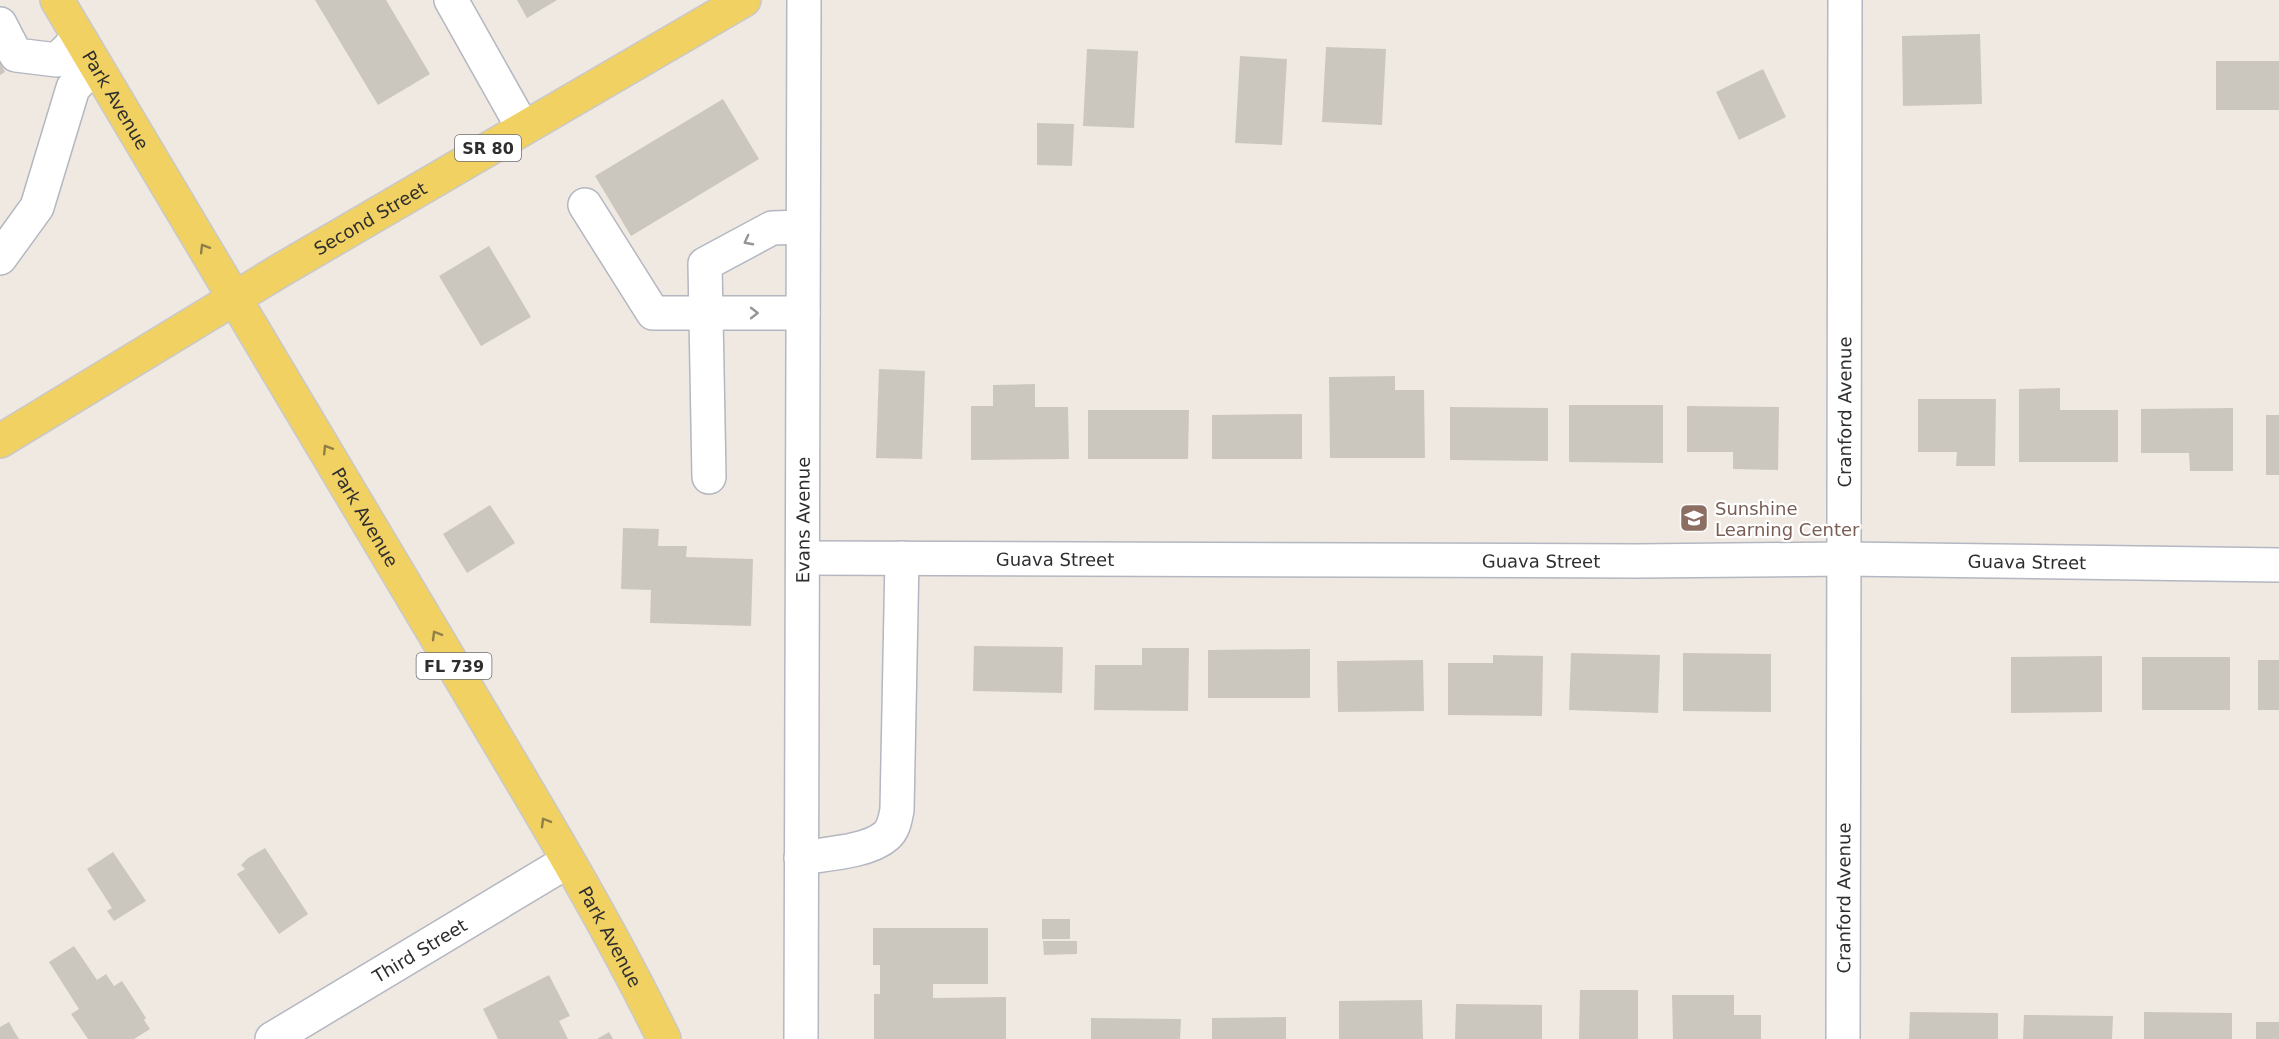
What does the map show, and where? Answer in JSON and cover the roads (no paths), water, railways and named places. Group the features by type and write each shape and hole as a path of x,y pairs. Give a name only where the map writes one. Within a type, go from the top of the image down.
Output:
{"main road":[{"name":"Park Avenue","path":"57,0 234,299 332,458 568,861 628,966 664,1039"},
{"name":"Second Street","path":"0,441 234,299 744,0"}],"street":[{"path":"451,0 523,128"},
{"name":"Evans Avenue","path":"801,1039 804,0"},
{"name":"Cranford Avenue","path":"1843,1039 1845,0"},
{"path":"0,24 16,55 57,60 86,52"},
{"path":"0,258 37,207 86,52"},
{"path":"585,205 653,314 803,313"},
{"path":"708,477 705,264 772,228 803,227"},
{"name":"Guava Street","path":"803,558 1614,561 1845,559 2279,565"},
{"path":"801,858 850,850 873,843 886,836 894,826 897,810 902,558"},
{"name":"Third Street","path":"272,1039 568,861"}],"place":[{"name":"Sunshine Learning Center","path":"1694,518"}]}
